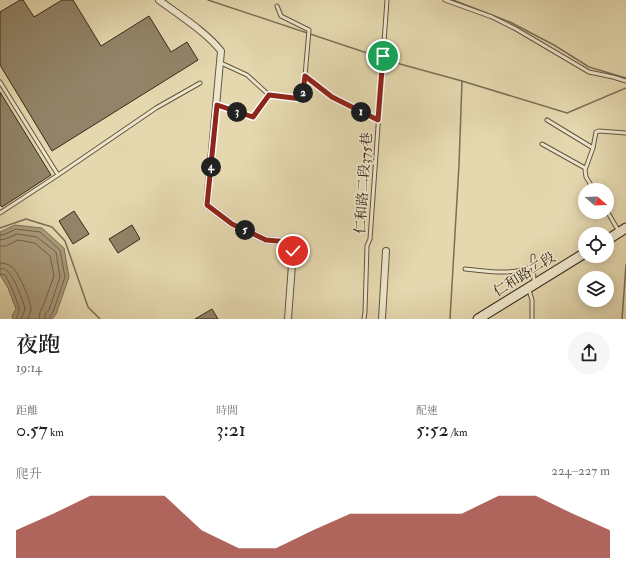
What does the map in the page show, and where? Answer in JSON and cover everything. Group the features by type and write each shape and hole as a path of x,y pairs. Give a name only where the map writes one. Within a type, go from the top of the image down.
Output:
{"main road":[{"path":"614,236 623,230"},
{"name":"仁和路二段","path":"478,319 578,257"}],"street":[{"path":"159,0 200,31 221,51 207,205 232,224 266,240 289,242 293,251 288,319"},
{"path":"382,319 386,251"}],"lane":[{"name":"仁和路二段375巷","path":"364,319 367,246 370,239 387,0"},
{"path":"444,0 492,17 516,29 589,72 626,81"},
{"path":"221,63 247,75 269,95 302,99 309,30 281,16 276,6"},
{"path":"305,76 332,97 378,120"},
{"path":"0,82 58,175"},
{"path":"0,212 58,175 156,108 200,83"},
{"path":"217,105 253,117 269,95"},
{"path":"548,120 593,148"},
{"path":"590,183 585,175 585,168 593,148 596,132 626,133"},
{"path":"542,144 585,168"},
{"path":"614,219 623,230"},
{"path":"532,319 531,286 533,256"},
{"path":"465,269 516,272 533,266"}],"water":[{"path":"15,225 42,228 64,248 69,277 56,314 52,319 13,319 12,316 16,309 8,288 0,275 0,232"}],"building":[{"path":"20,0 23,0 34,17 62,0 73,0 101,46 149,16 171,52 187,42 198,60 52,151 0,65 0,12"},
{"path":"0,92 51,175 2,207 0,205"},
{"path":"74,211 89,234 73,244 59,221"},
{"path":"132,225 140,239 118,253 109,239"},
{"path":"212,309 218,319 195,319"}],"waterway":[{"path":"208,0 400,64 567,113 626,88"},
{"path":"453,0 510,22 554,45 589,67 626,78"},
{"path":"450,319 459,165 462,81"},
{"path":"0,228 26,219 52,227 65,241 88,307 100,319"},
{"path":"622,319 626,265"}],"route":[{"path":"293,251 289,242 266,240 232,224 207,205 217,105 253,117 269,95 302,99 305,76 332,97 378,120 383,56"}]}
